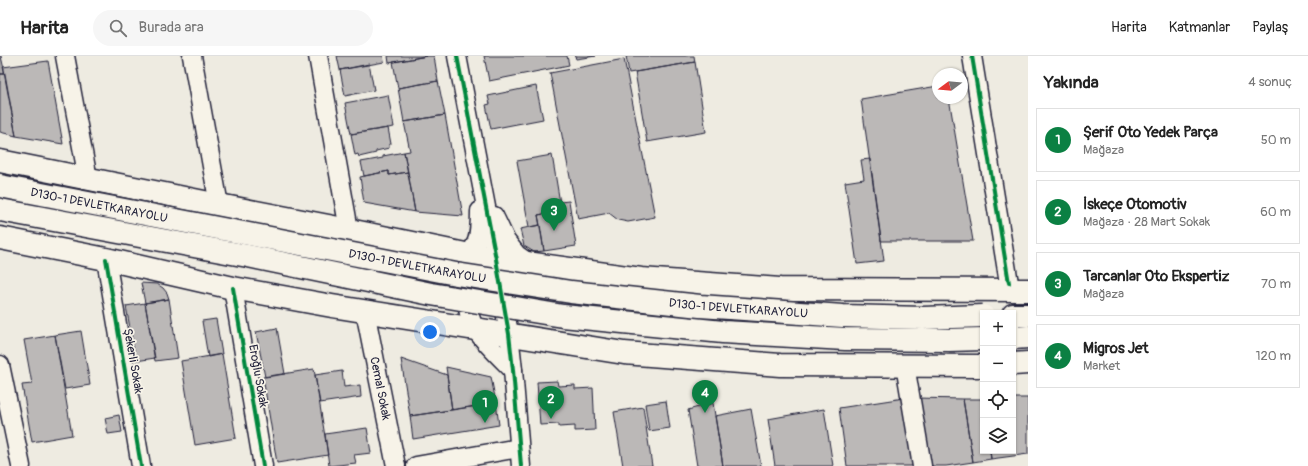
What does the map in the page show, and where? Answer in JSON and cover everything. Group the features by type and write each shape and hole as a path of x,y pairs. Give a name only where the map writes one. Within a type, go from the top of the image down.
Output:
{"highway":[{"path":"0,161 470,255 641,279 780,289 926,289 1018,286"},
{"name":"D130-1 DEVLETKARAYOLU","path":"0,186 456,274 572,292 700,306 843,316 923,318 980,316"},
{"name":"D130-1 DEVLETKARAYOLU","path":"0,210 248,256 431,294 563,316 723,332 845,339 980,339"},
{"path":"0,238 106,259 233,288 624,353 780,365 980,366"},
{"path":"1016,338 1028,337"},
{"path":"1016,364 1028,363"}],"street":[{"path":"65,56 88,179"},
{"path":"192,56 218,205"},
{"path":"318,56 349,230"},
{"path":"457,56 509,334 519,448 522,466"},
{"path":"972,56 1018,286 1028,281"},
{"path":"480,182 480,231 470,255 466,294 470,315 475,328 496,354 513,370"},
{"path":"480,182 497,225 506,241 517,254 530,264"},
{"name":"Şekerli Sokak","path":"106,259 141,466"},
{"name":"Eroğlu Sokak","path":"233,288 263,466"},
{"name":"Cemal Sokak","path":"365,311 396,466"},
{"path":"0,365 21,466"},
{"path":"904,365 922,466"},
{"path":"416,466 519,448"}],"building":[{"path":"1,56 5,74 0,74"},
{"path":"337,56 383,56 384,62 340,70"},
{"path":"388,56 427,56 389,63"},
{"path":"434,56 438,81 398,88 393,62"},
{"path":"484,56 567,56 569,65 489,81"},
{"path":"575,56 596,56 576,59"},
{"path":"626,56 694,56 695,62 629,73"},
{"path":"624,59 655,217 628,222 618,220 609,213 578,219 550,73"},
{"path":"48,61 63,144 16,136 3,67"},
{"path":"695,62 706,132 647,142 635,72"},
{"path":"369,64 374,90 345,96 340,70"},
{"path":"0,74 5,74 16,136 0,132"},
{"path":"438,81 445,115 404,122 398,88"},
{"path":"536,86 543,119 491,129 486,105 490,104 488,96"},
{"path":"932,87 932,104 950,104 973,241 881,241 861,99"},
{"path":"388,95 394,127 351,134 345,103"},
{"path":"445,115 463,216 415,212 404,152 410,151 404,122"},
{"path":"388,128 391,144 389,144 389,148 359,157 358,154 355,155 351,134"},
{"path":"404,152 408,172 389,175 389,171 364,176 361,162"},
{"path":"552,155 561,209 555,210 555,212 538,215 540,225 529,227 517,161"},
{"path":"870,159 884,261 857,264 845,182 864,179 861,160"},
{"path":"389,171 389,175 408,172 415,212 364,203 360,177"},
{"path":"569,201 576,246 544,251 538,215 555,212 555,210 561,209 560,202"},
{"path":"540,225 544,251 534,252 524,246 520,229"},
{"path":"141,283 157,284 167,293 169,299 145,303"},
{"path":"169,299 178,358 155,361 145,303"},
{"path":"145,303 155,358 136,361 126,306"},
{"path":"216,319 222,354 208,357 202,321"},
{"path":"277,328 285,374 265,377 256,332"},
{"path":"81,331 90,385 65,389 55,335"},
{"path":"55,335 72,435 32,442 22,385 32,384 24,340"},
{"path":"222,354 236,438 195,445 181,361"},
{"path":"401,359 447,375 452,410 410,416"},
{"path":"446,367 491,377 496,403 452,410"},
{"path":"314,369 328,455 277,463 263,377"},
{"path":"342,371 344,387 360,385 361,397 320,403 315,375"},
{"path":"557,381 558,386 575,385 575,389 593,388 595,430 575,431 575,426 559,427 559,424 540,425 537,382"},
{"path":"904,398 914,466 847,466 839,408"},
{"path":"916,398 963,399 973,462 946,466 927,466"},
{"path":"1016,398 1028,398 1028,454 991,459 990,454 1016,454"},
{"path":"963,399 980,399 980,454 990,454 991,459 973,462"},
{"path":"666,401 670,428 649,431 645,404"},
{"path":"496,403 499,425 413,439 410,416"},
{"path":"713,403 723,466 697,466 688,410"},
{"path":"643,407 652,466 623,466 614,412"},
{"path":"751,409 761,466 723,466 715,416"},
{"path":"824,409 833,466 775,466 768,419"},
{"path":"119,415 122,432 108,434 105,418"},
{"path":"367,428 371,453 354,455 356,463 329,466 325,434"}],"cycle path":[{"path":"457,56 509,334 521,466"},
{"path":"972,56 1009,283"},
{"path":"106,259 141,466"},
{"path":"233,288 263,466"}],"place":[{"name":"Tarcanlar Oto Ekspertiz","path":"554,231"},
{"name":"Migros Jet","path":"705,413"},
{"name":"İskeçe Otomotiv","path":"551,419"},
{"name":"Şerif Oto Yedek Parça","path":"485,423"}]}
